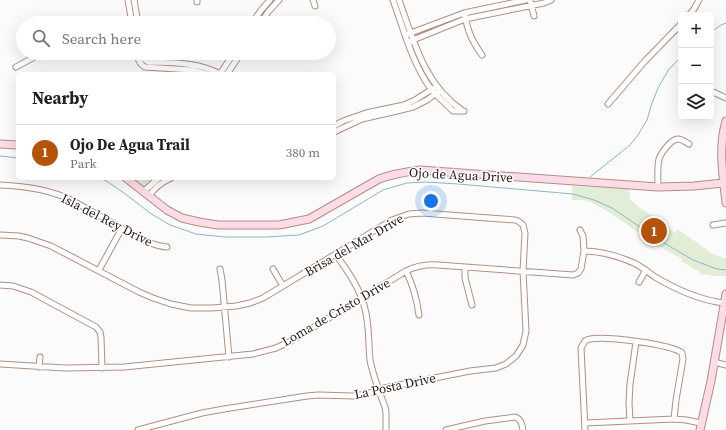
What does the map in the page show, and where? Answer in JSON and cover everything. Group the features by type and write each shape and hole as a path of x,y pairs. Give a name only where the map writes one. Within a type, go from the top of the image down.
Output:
{"street":[{"path":"128,0 131,16"},
{"path":"134,0 137,16"},
{"path":"257,16 270,0"},
{"path":"265,16 279,0"},
{"path":"393,0 411,41 436,90 453,111 464,111 436,90"},
{"path":"399,0 408,34"},
{"path":"408,34 464,13 526,0"},
{"path":"411,41 465,19 531,3 544,3 551,0"},
{"path":"692,12 699,0"},
{"path":"531,3 534,16"},
{"path":"464,13 466,25 472,42 482,55"},
{"path":"608,104 645,61 678,27"},
{"path":"16,67 29,60"},
{"path":"139,60 143,62 148,68 184,66 204,67 215,72"},
{"path":"221,72 229,60"},
{"path":"228,72 236,60"},
{"path":"184,66 200,72"},
{"path":"336,131 348,122 366,113 386,111 404,105 436,90"},
{"path":"714,92 726,98"},
{"path":"726,121 723,132 721,164 725,183 726,203"},
{"path":"336,125 348,122"},
{"path":"348,122 352,130"},
{"path":"658,187 658,165 664,150 670,143 677,139 688,144"},
{"path":"0,144 16,145"},
{"name":"Ojo de Agua Drive","path":"128,180 168,210 182,218 218,225 279,225 310,219 379,179 404,172 420,170 658,187 725,183"},
{"path":"146,194 157,180"},
{"path":"146,194 153,191 168,180"},
{"name":"Isla del Rey Drive","path":"0,185 28,187 54,194 70,200 154,244 167,246"},
{"name":"Brisa del Mar Drive","path":"0,235 19,236 51,246 139,292 171,304 192,308 225,307 259,300 268,296 392,220 413,213 515,220 522,223 525,230 523,271"},
{"path":"713,225 726,223"},
{"path":"99,270 122,228"},
{"name":"Loma de Cristo Drive","path":"0,364 39,367 102,368 253,354 286,344 406,271 417,266 465,267 573,275 578,273 581,269 584,251 583,236 580,230"},
{"path":"584,251 594,251 619,257 636,264 694,296 710,301 724,303"},
{"path":"336,255 362,298 368,322 370,359 373,374 386,412 386,430"},
{"path":"465,267 465,278 472,306"},
{"path":"220,269 229,357"},
{"path":"273,269 283,286"},
{"path":"639,282 646,270"},
{"path":"406,271 417,301 419,315"},
{"name":"La Posta Drive","path":"138,430 186,416 224,409 307,396 358,396 384,388 470,371 496,368 506,364 512,360 520,350 526,331 523,271"},
{"path":"0,285 13,286 31,292 96,327 100,332 101,337 102,368"},
{"path":"585,423 674,419 686,420 701,426 726,294"},
{"path":"585,430 582,348 583,343 590,339 636,342 676,349 682,353 683,359 674,419"},
{"path":"630,421 630,384 636,342"},
{"path":"39,367 40,356"},
{"path":"714,362 726,365"},
{"path":"446,430 485,421 515,417 520,420 523,430"}],"green space":[{"path":"134,180 152,180 146,185 143,186"},
{"path":"572,186 629,189 630,199 642,210 643,209 661,223 661,221 675,233 677,230 682,232 711,253 726,259 726,276 700,274 700,272 681,261 682,259 651,242 630,226 600,207 588,201 572,200"}],"waterway":[{"path":"714,30 726,23"},
{"path":"590,177 630,145 638,135 647,120 658,88 669,69 678,60"},
{"path":"0,156 16,158"},
{"path":"104,180 150,213 170,225 196,234 225,237 299,235 323,226 383,190 407,183 426,182 458,184 573,194 594,200 612,208 659,240 693,260 717,269 726,270"}],"place":[{"name":"Ojo De Agua Trail","path":"654,231"}]}
